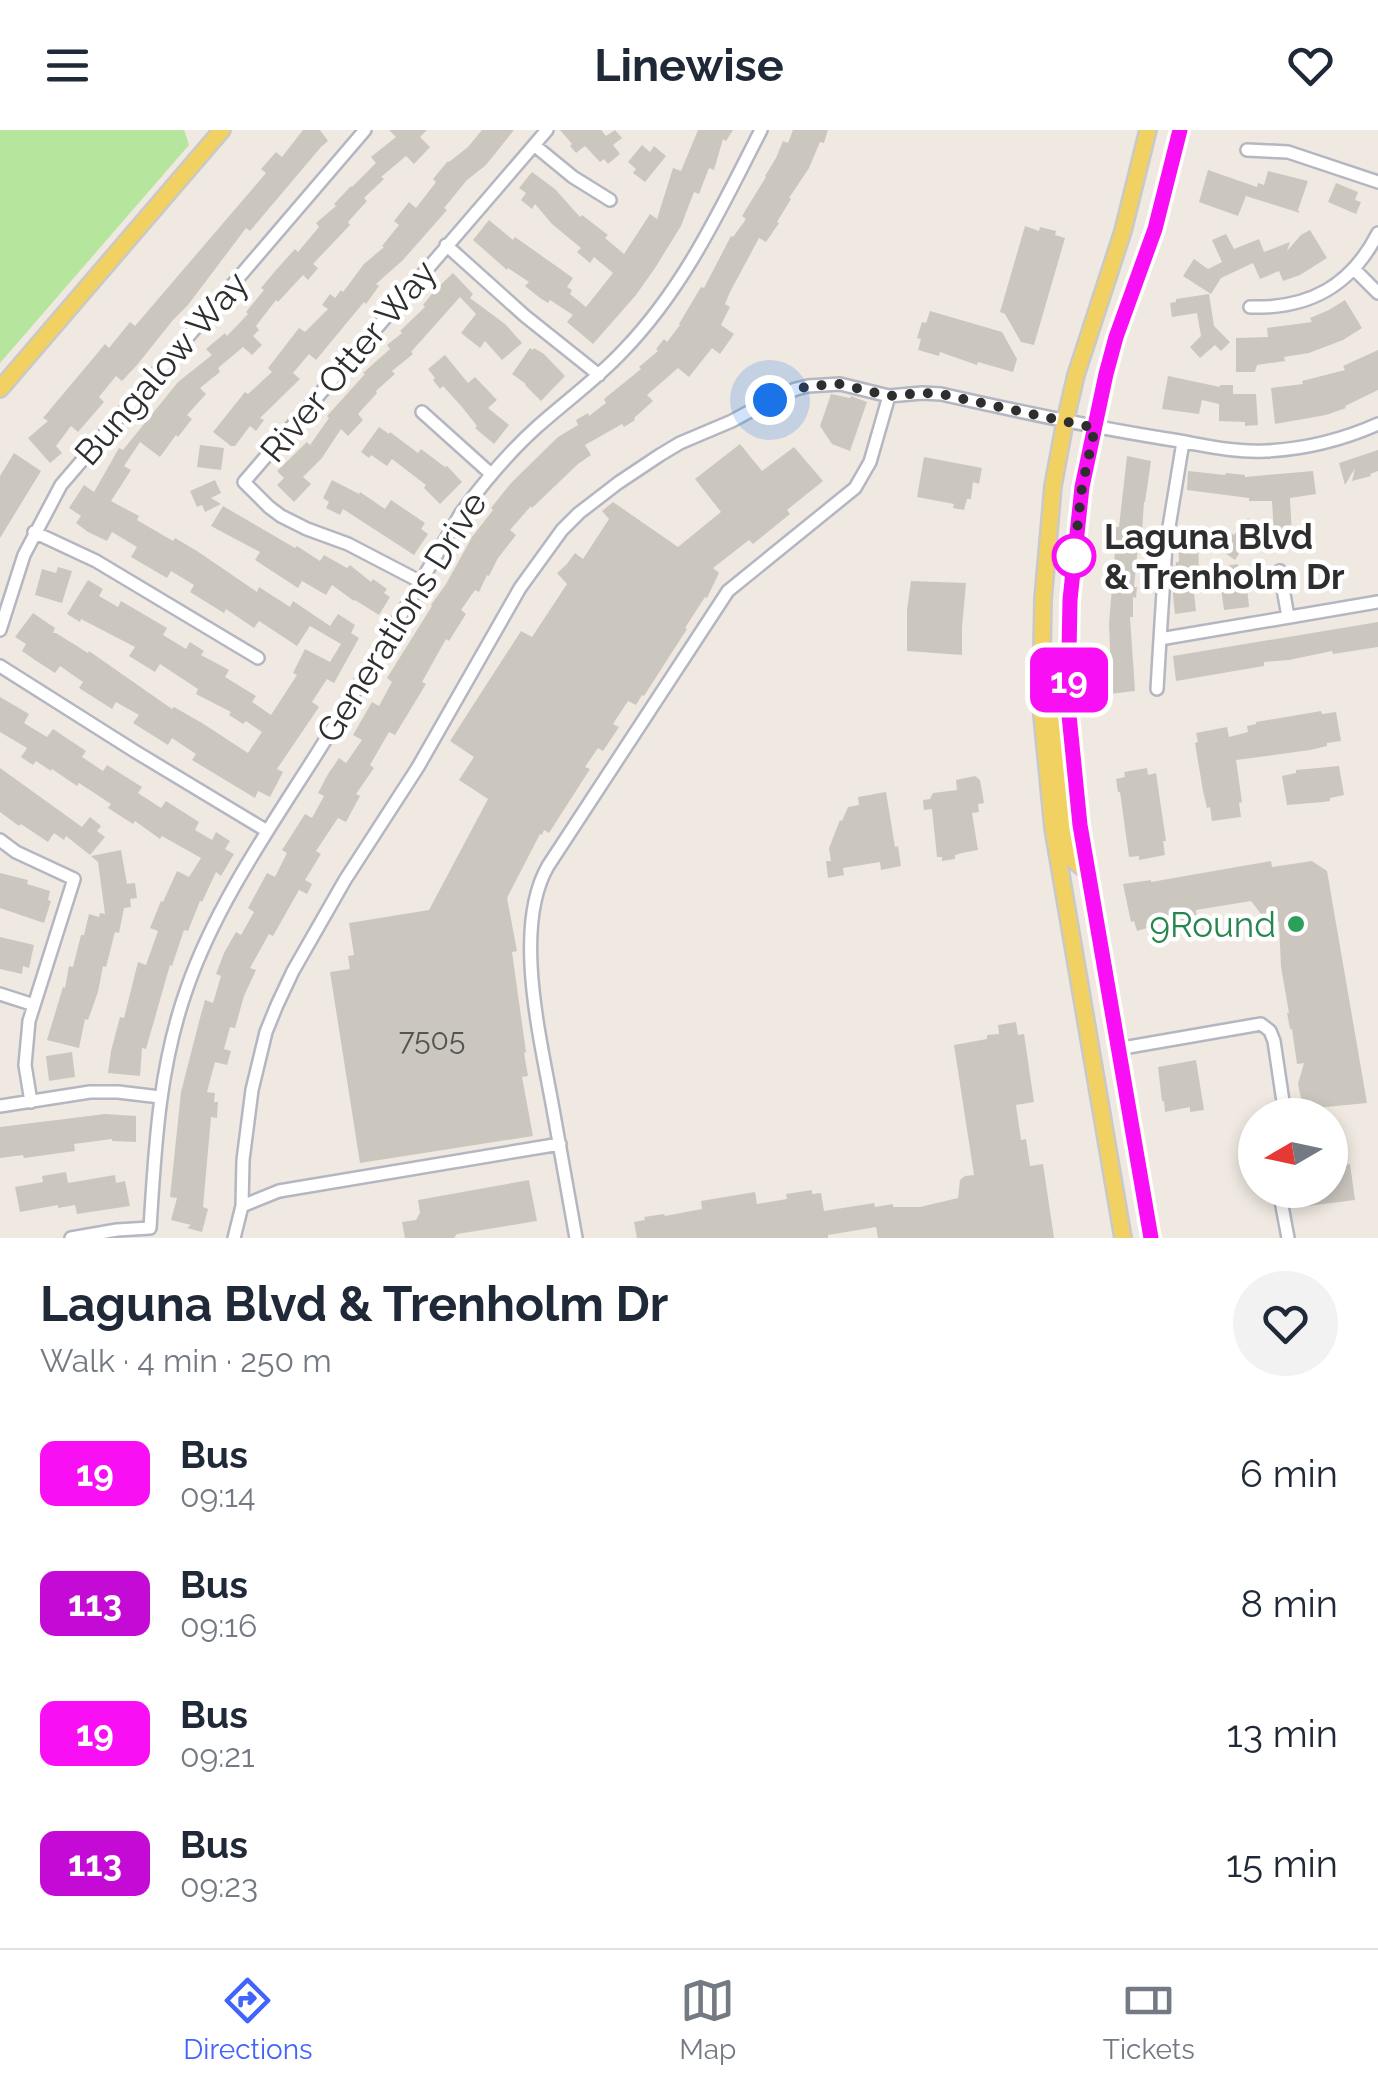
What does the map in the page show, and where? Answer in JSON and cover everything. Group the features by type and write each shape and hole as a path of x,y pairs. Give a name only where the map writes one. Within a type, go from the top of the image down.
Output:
{"main road":[{"path":"0,389 222,130"},
{"path":"1123,1238 1053,828 1041,705 1047,543 1065,422 1076,375 1123,231 1148,130"},
{"path":"1152,1238 1088,872 1068,705 1074,556 1082,487 1116,337 1155,229 1180,130"},
{"path":"1041,705 1049,708 1057,721 1073,860 1088,872"}],"street":[{"name":"Bungalow Way","path":"0,630 24,554 61,485 365,130"},
{"name":"River Otter Way","path":"421,582 348,544 281,516 244,482 547,130"},
{"name":"Generations Drive","path":"70,1238 150,1228 160,1097 180,1011 202,950 268,832 461,513 491,474 537,427 599,375 674,289 696,256 761,130"},
{"path":"534,145 573,177 610,200"},
{"path":"1247,150 1288,152 1378,182"},
{"path":"1250,307 1276,307 1328,290 1354,270 1378,234"},
{"path":"446,245 599,375"},
{"path":"1354,270 1378,293"},
{"path":"234,1238 242,1206 242,1160 259,1058 293,971 344,880 418,766 520,588 562,530 592,503 680,443 778,396 808,386 840,384 889,396 941,394 1095,428 1248,451 1293,449 1336,440 1378,424"},
{"path":"576,1238 533,985 534,911 540,880 728,591 846,497 861,480 889,396"},
{"path":"422,412 491,474"},
{"path":"1157,689 1166,544 1183,442"},
{"path":"34,532 96,561 258,658"},
{"path":"1280,571 1288,618"},
{"path":"1160,639 1378,602"},
{"path":"0,666 268,832"},
{"path":"0,840 16,852 74,879 29,1021 25,1050 30,1102"},
{"path":"0,994 34,1005"},
{"path":"1117,1050 1261,1024 1274,1040 1283,1098"},
{"path":"0,1106 90,1092 160,1097"},
{"path":"242,1206 279,1191 560,1144"},
{"path":"1282,1208 1288,1238"}],"green space":[{"path":"0,130 184,130 189,145 0,363"}],"building":[{"path":"303,130 320,130 328,141 250,231 246,228 137,365 122,381 116,376 99,397 104,402 78,432 71,426 56,446 62,453 50,463 28,438 48,421 43,418 105,344 109,348 130,322 135,326 266,173 261,169 276,152 282,157"},
{"path":"389,130 427,130 420,137 430,147 414,164 406,156 381,177 384,179 364,198 367,201 348,222 350,225 313,264 318,268 308,280 303,275 256,326 259,330 253,336 262,345 252,355 243,347 200,388 206,394 187,415 192,419 160,457 140,442 124,466 131,470 111,501 173,541 175,538 197,551 257,592 259,587 290,607 293,601 330,626 338,614 355,625 351,633 359,638 334,683 327,679 312,702 319,707 277,769 283,772 270,797 258,791 255,798 192,760 196,754 172,738 168,745 133,723 139,715 116,702 112,709 79,688 83,682 60,666 55,673 35,660 22,651 26,644 15,637 33,613 55,628 53,633 89,651 172,709 248,753 262,732 196,694 198,689 160,664 155,672 129,656 135,647 67,614 88,580 103,589 99,596 118,607 121,601 167,628 163,635 186,649 190,642 204,651 201,655 229,670 225,677 256,696 252,702 271,715 297,675 293,673 305,649 330,662 341,644 310,626 297,646 259,621 254,628 226,609 224,613 190,592 194,585 171,571 167,578 131,557 137,547 112,532 107,541 88,532 76,523 81,516 69,508 84,485 94,492 119,448 123,450 178,382 212,355 206,349 225,333 227,336 248,314 276,270 295,249 298,252 319,227 316,223 376,163 371,157 396,137"},
{"path":"482,130 514,130 486,165 467,180 444,208 447,210 403,260 376,284 379,286 366,304 316,360 309,354 293,373 300,379 260,418 264,420 256,431 250,426 235,446 213,432 245,392 248,394 272,372 268,368 299,328 305,332 328,309 322,305 330,294 335,298 343,292 364,264 384,247 399,225 394,221 409,202 416,208 448,161 468,147"},
{"path":"560,130 601,130 606,136 615,130 622,138 613,145 620,154 608,164 604,159 600,162 585,146 576,153"},
{"path":"698,130 733,130 726,141 723,139 714,170 709,168 699,194 694,192 681,226 655,268 593,344 567,322 573,315 540,298 525,286 529,282 507,270 473,240 489,220 573,278 567,287 572,290 570,294 586,307 613,273 594,257 590,263 577,252 581,248 535,204 532,209 521,200 526,193 519,188 532,172 555,189 580,217 608,235 605,238 624,254 650,214 657,219 673,168 681,171"},
{"path":"793,130 828,130 779,223 766,242 759,238 730,292 725,304 730,307 721,325 734,334 720,354 712,348 689,377 678,368 647,395 653,401 635,420 585,445 591,455 531,506 510,530 516,535 479,592 475,590 461,610 466,614 449,641 446,639 422,682 426,684 395,735 389,732 370,765 374,768 356,794 360,796 346,822 338,818 316,851 321,854 305,880 312,884 307,894 299,890 250,968 256,970 224,1049 231,1051 227,1065 215,1062 207,1092 215,1093 217,1118 211,1117 203,1207 208,1209 202,1232 171,1220 177,1198 170,1197 181,1092 200,1018 205,1000 213,1003 221,976 216,974 224,953 236,932 241,935 254,912 248,908 267,873 275,877 287,853 282,850 305,814 312,818 324,796 318,793 328,774 339,758 346,763 362,740 353,735 372,702 379,706 392,682 387,678 491,508 558,437 578,425 576,420 606,403 604,399 641,369 664,339 667,342 701,287 704,288 731,236 746,219 742,216"},
{"path":"642,145 650,152 654,146 666,156 645,182 633,173 636,169 628,162"},
{"path":"1208,170 1257,187 1258,183 1264,185 1268,171 1308,181 1300,213 1246,196 1238,216 1199,202"},
{"path":"1336,183 1358,192 1355,200 1361,202 1356,214 1328,202"},
{"path":"1025,226 1056,231 1055,235 1065,238 1034,345 1021,342 1000,312"},
{"path":"1310,230 1327,258 1300,275 1283,281 1279,271 1260,279 1253,263 1221,278 1211,294 1183,276 1194,259 1208,269 1222,262 1212,240 1226,234 1234,249 1259,239 1264,252 1290,242 1287,251"},
{"path":"453,273 473,294 470,298 505,324 522,343 502,360 485,341 480,348 461,333 476,314 460,297 376,391 358,414 363,420 348,436 341,429 322,458 303,477 311,484 294,502 277,485 284,478 277,471 307,442 310,445 327,416"},
{"path":"1209,294 1214,326 1230,342 1221,351 1215,345 1200,358 1190,347 1201,336 1197,313 1172,317 1170,303"},
{"path":"1345,300 1362,328 1309,353 1257,365 1255,372 1236,372 1236,338 1268,337 1267,328 1312,322 1310,318"},
{"path":"930,311 1002,332 1017,359 1013,372 940,352 939,356 918,350 921,339 917,338"},
{"path":"530,348 544,354 565,376 541,401 512,374"},
{"path":"1378,350 1378,390 1326,415 1275,424 1271,388 1303,384 1302,381 1345,370 1343,366"},
{"path":"445,355 468,383 475,377 497,400 488,408 509,425 494,444 475,428 443,386 440,389 433,380 428,369"},
{"path":"1168,376 1220,387 1233,385 1233,394 1256,394 1258,425 1219,421 1219,404 1202,400 1199,414 1162,409"},
{"path":"831,394 867,402 850,451 832,444 820,426"},
{"path":"379,427 418,453 421,449 447,466 462,482 440,504 424,488 426,485 392,459 387,466 371,455 369,458 361,452"},
{"path":"740,444 762,471 794,447 823,481 753,544 749,540 713,568 719,573 707,598 644,696 636,705 628,701 613,724 619,727 603,751 598,748 585,767 590,769 549,833 544,830 540,834 507,898 517,951 512,952 526,1052 528,1076 522,1077 533,1136 360,1163 330,972 350,969 348,956 354,955 349,923 429,910 488,799 459,780 474,757 450,741 521,631 532,637 567,584 557,573 575,553 583,559 609,519 602,511 613,502 678,547 721,512 695,479"},
{"path":"200,445 224,448 221,470 197,467"},
{"path":"1378,450 1378,471 1352,481 1355,468 1345,485 1339,463"},
{"path":"14,453 41,471 0,538 0,476"},
{"path":"1127,456 1151,461 1138,547 1136,598 1133,597 1130,617 1135,691 1109,694 1115,527 1119,527"},
{"path":"924,457 982,468 979,484 973,482 971,499 967,499 964,510 953,508 954,504 917,497"},
{"path":"1188,471 1245,477 1313,471 1316,494 1290,498 1292,535 1274,535 1272,501 1187,490"},
{"path":"215,480 221,493 211,498 221,504 205,512 202,505 197,507 190,491"},
{"path":"332,480 385,509 391,500 425,523 421,529 428,534 414,555 343,509 340,515 326,508 329,502 323,498"},
{"path":"223,506 320,561 324,555 347,568 350,565 371,582 373,579 387,589 384,593 390,597 379,615 332,585 326,595 302,581 298,588 255,560 260,552 211,526"},
{"path":"1248,518 1266,532 1254,547 1247,541 1235,560 1216,547 1227,530 1234,535"},
{"path":"1178,539 1198,539 1199,573 1198,583 1193,583 1196,611 1175,614 1173,596 1179,562"},
{"path":"1238,564 1241,588 1247,588 1249,607 1224,610 1218,567"},
{"path":"58,567 72,571 62,603 35,595 42,569 56,573"},
{"path":"911,581 966,583 962,655 907,651"},
{"path":"1378,622 1378,647 1264,662 1264,666 1176,681 1173,656"},
{"path":"0,697 29,714 24,723 47,737 53,729 86,751 82,757 103,771 107,765 142,787 138,793 161,808 166,801 199,822 195,830 212,840 216,832 230,841 225,849 234,854 221,876 216,872 170,965 146,1049 142,1048 140,1076 108,1073 120,1017 124,1018 138,962 146,965 158,931 150,928 161,901 177,871 189,877 201,858 162,836 160,839 135,821 133,824 79,783 77,786 52,769 36,761 33,765 21,757 27,748 0,732"},
{"path":"1336,712 1341,741 1310,750 1236,760 1241,817 1212,821 1203,791 1196,733 1227,727 1229,737 1248,732 1247,726 1256,722"},
{"path":"1339,766 1344,795 1330,801 1287,805 1282,776 1296,770"},
{"path":"0,768 82,827 90,817 101,826 97,831 105,837 90,855 66,836 64,840 54,833 48,842 19,826 0,812"},
{"path":"1147,768 1148,775 1156,773 1165,855 1139,860 1139,856 1129,857 1116,779 1125,777 1124,772"},
{"path":"975,776 980,780 984,803 978,804 979,812 972,813 978,850 942,861 942,857 937,857 932,809 924,810 923,800 930,799 933,793 957,790 956,780"},
{"path":"886,792 901,866 881,870 880,862 843,868 844,875 828,878 829,848 848,807 859,805 858,797"},
{"path":"121,850 127,884 135,883 137,898 130,899 131,907 124,908 119,933 115,932 98,992 88,1020 85,1019 79,1048 47,1040 89,914 105,914 98,862 91,856"},
{"path":"1271,861 1272,867 1312,861 1327,871 1367,1103 1348,1105 1348,1098 1301,1098 1298,1084 1304,1063 1297,1064 1287,1013 1279,922 1261,914 1251,901 1196,910 1197,919 1181,922 1180,918 1137,931 1134,921 1131,922 1123,884"},
{"path":"0,873 50,891 44,923 0,908"},
{"path":"0,937 34,945 29,968 23,966 22,974 0,969"},
{"path":"1016,1022 1018,1035 1024,1034 1034,1102 1016,1105 1021,1140 1026,1139 1030,1166 1043,1164 1054,1238 878,1238 876,1227 828,1238 637,1238 634,1222 645,1220 644,1217 702,1209 701,1201 755,1192 757,1204 812,1190 812,1194 821,1193 824,1211 874,1203 875,1207 920,1207 958,1198 960,1180 974,1175 954,1045 987,1039 987,1035 999,1034 998,1025"},
{"path":"72,1052 75,1077 49,1081 46,1056"},
{"path":"1196,1060 1204,1110 1190,1112 1190,1107 1165,1112 1158,1067"},
{"path":"105,1114 136,1116 136,1142 112,1139 74,1144 75,1151 0,1158 0,1127"},
{"path":"1348,1164 1355,1200 1348,1201"},
{"path":"66,1172 68,1183 115,1175 116,1183 125,1181 130,1206 77,1214 75,1205 20,1212 15,1187 43,1182 42,1176"},
{"path":"529,1180 537,1221 457,1234 454,1238 405,1238 402,1222 416,1220 420,1213 418,1200"}],"bus line":[{"name":"19","path":"1151,1238 1073,770 1068,705 1070,600 1082,487 1106,374 1155,229 1180,130"}],"place":[{"name":"Laguna Blvd & Trenholm Dr","path":"1074,556"},
{"name":"9Round","path":"1296,924"}],"route":[{"path":"770,400 808,386 840,384 889,396 941,394 1095,428 1082,487 1074,556"}]}
